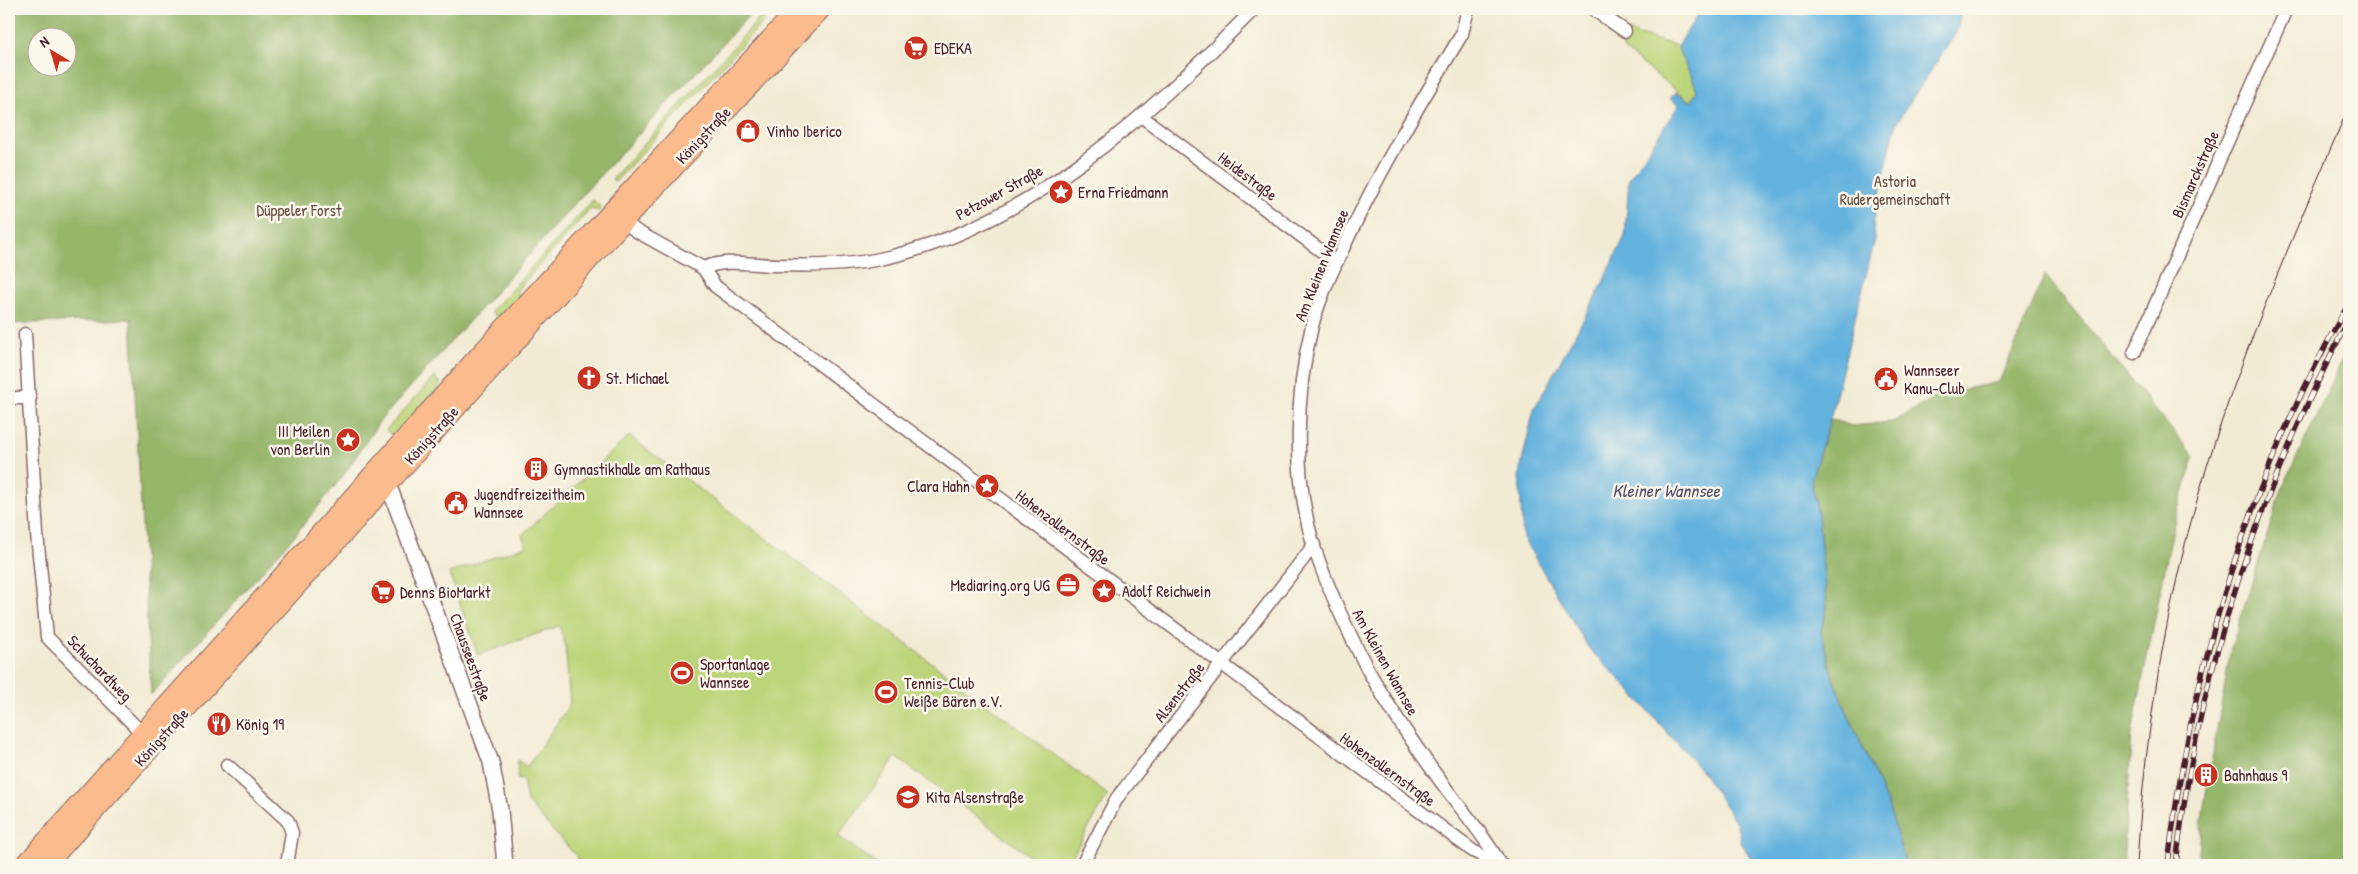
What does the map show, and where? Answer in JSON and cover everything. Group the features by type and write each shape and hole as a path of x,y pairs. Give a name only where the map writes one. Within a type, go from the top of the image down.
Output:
{"main road":[{"name":"Königstraße","path":"25,865 148,739 617,216 798,9"},
{"name":"Königstraße","path":"617,216 820,9"},
{"name":"Königstraße","path":"46,865 148,739"}],"street":[{"name":"Petzower Straße","path":"703,268 719,262 776,265 844,265 877,259 925,245 989,219 1066,173 1141,116 1170,91 1254,9"},
{"name":"Am Kleinen Wannsee","path":"1468,9 1462,34 1373,186 1336,262 1312,325 1303,379 1300,436 1302,489 1314,546 1338,610 1369,671 1400,722 1447,789 1488,841 1501,865"},
{"path":"1593,9 1625,32"},
{"name":"Bismarckstraße","path":"2134,353 2286,9"},
{"name":"Heidestraße","path":"1141,116 1336,262"},
{"name":"Hohenzollernstraße","path":"617,216 636,230 703,268 715,286 1220,665 1473,851 1501,865"},
{"name":"Schuchardtweg","path":"25,334 37,534 47,637 148,739"},
{"path":"9,398 30,398"},
{"name":"Chausseestraße","path":"382,478 491,762 500,810 505,865"},
{"name":"Alsenstraße","path":"1082,865 1117,798 1314,546"},
{"path":"227,765 288,821 292,833 288,865"}],"green space":[{"name":"Düppeler Forst","path":"9,9 755,9 594,182 379,422 343,476 295,535 151,695 131,319 9,324"},
{"path":"768,9 775,9 615,182 612,179"},
{"path":"1626,31 1678,46 1697,91 1691,102 1623,49"},
{"path":"593,200 602,208 599,211 590,209 516,291 524,298 498,318 491,312"},
{"path":"2045,275 2194,457 2175,519 2132,732 2123,865 1906,865 1888,805 1834,682 1821,632 1827,608 1818,514 1811,480 1830,419 1852,426 1893,422 1941,394 1999,382"},
{"path":"2349,346 2349,865 2198,865 2202,818 2231,648 2282,489"},
{"path":"434,377 441,383 437,389 394,437 386,430"},
{"path":"629,436 1108,795 1067,865 1042,865 896,757 838,836 878,865 584,865 530,805 527,801 523,779 518,780 517,760 527,767 570,704 565,643 559,626 478,655 449,573 526,546 522,535"}],"water":[{"name":"Kleiner Wannsee","path":"1701,9 1962,9 1956,33 1896,123 1873,224 1875,239 1830,419 1811,480 1818,514 1827,608 1821,632 1834,682 1888,805 1906,865 1755,865 1741,842 1736,822 1702,771 1625,685 1590,650 1523,538 1519,475 1534,409 1598,293 1625,236 1629,179 1679,105 1670,99 1676,92 1691,102 1697,91 1678,46"}],"tram line":[{"path":"2137,865 2146,756 2154,702 2163,647 2186,540 2231,393 2280,269 2349,106"}],"railway":[{"path":"2168,865 2178,792 2192,719 2209,647 2230,575 2254,505 2282,436 2314,368 2349,303"},
{"path":"2176,865 2186,793 2199,723 2216,653 2237,584 2287,449 2349,319"}],"place":[{"name":"EDEKA","path":"916,48"},
{"name":"Vinho Iberico","path":"748,131"},
{"name":"Erna Friedmann","path":"1061,192"},
{"name":"St. Michael","path":"589,378"},
{"name":"Wannseer Kanu-Club","path":"1886,379"},
{"name":"III Meilen von Berlin","path":"348,440"},
{"name":"Gymnastikhalle am Rathaus","path":"536,469"},
{"name":"Clara Hahn","path":"987,486"},
{"name":"Jugendfreizeitheim Wannsee","path":"456,503"},
{"name":"Mediaring.org UG","path":"1068,585"},
{"name":"Adolf Reichwein","path":"1104,591"},
{"name":"Denns BioMarkt","path":"383,592"},
{"name":"Sportanlage Wannsee","path":"682,673"},
{"name":"Tennis-Club Weiße Bären e.V.","path":"886,692"},
{"name":"König 19","path":"219,724"},
{"name":"Bahnhaus 9","path":"2206,775"},
{"name":"Kita Alsenstraße","path":"908,797"}],"park label":[{"name":"Astoria Rudergemeinschaft","path":"1895,190"}]}
